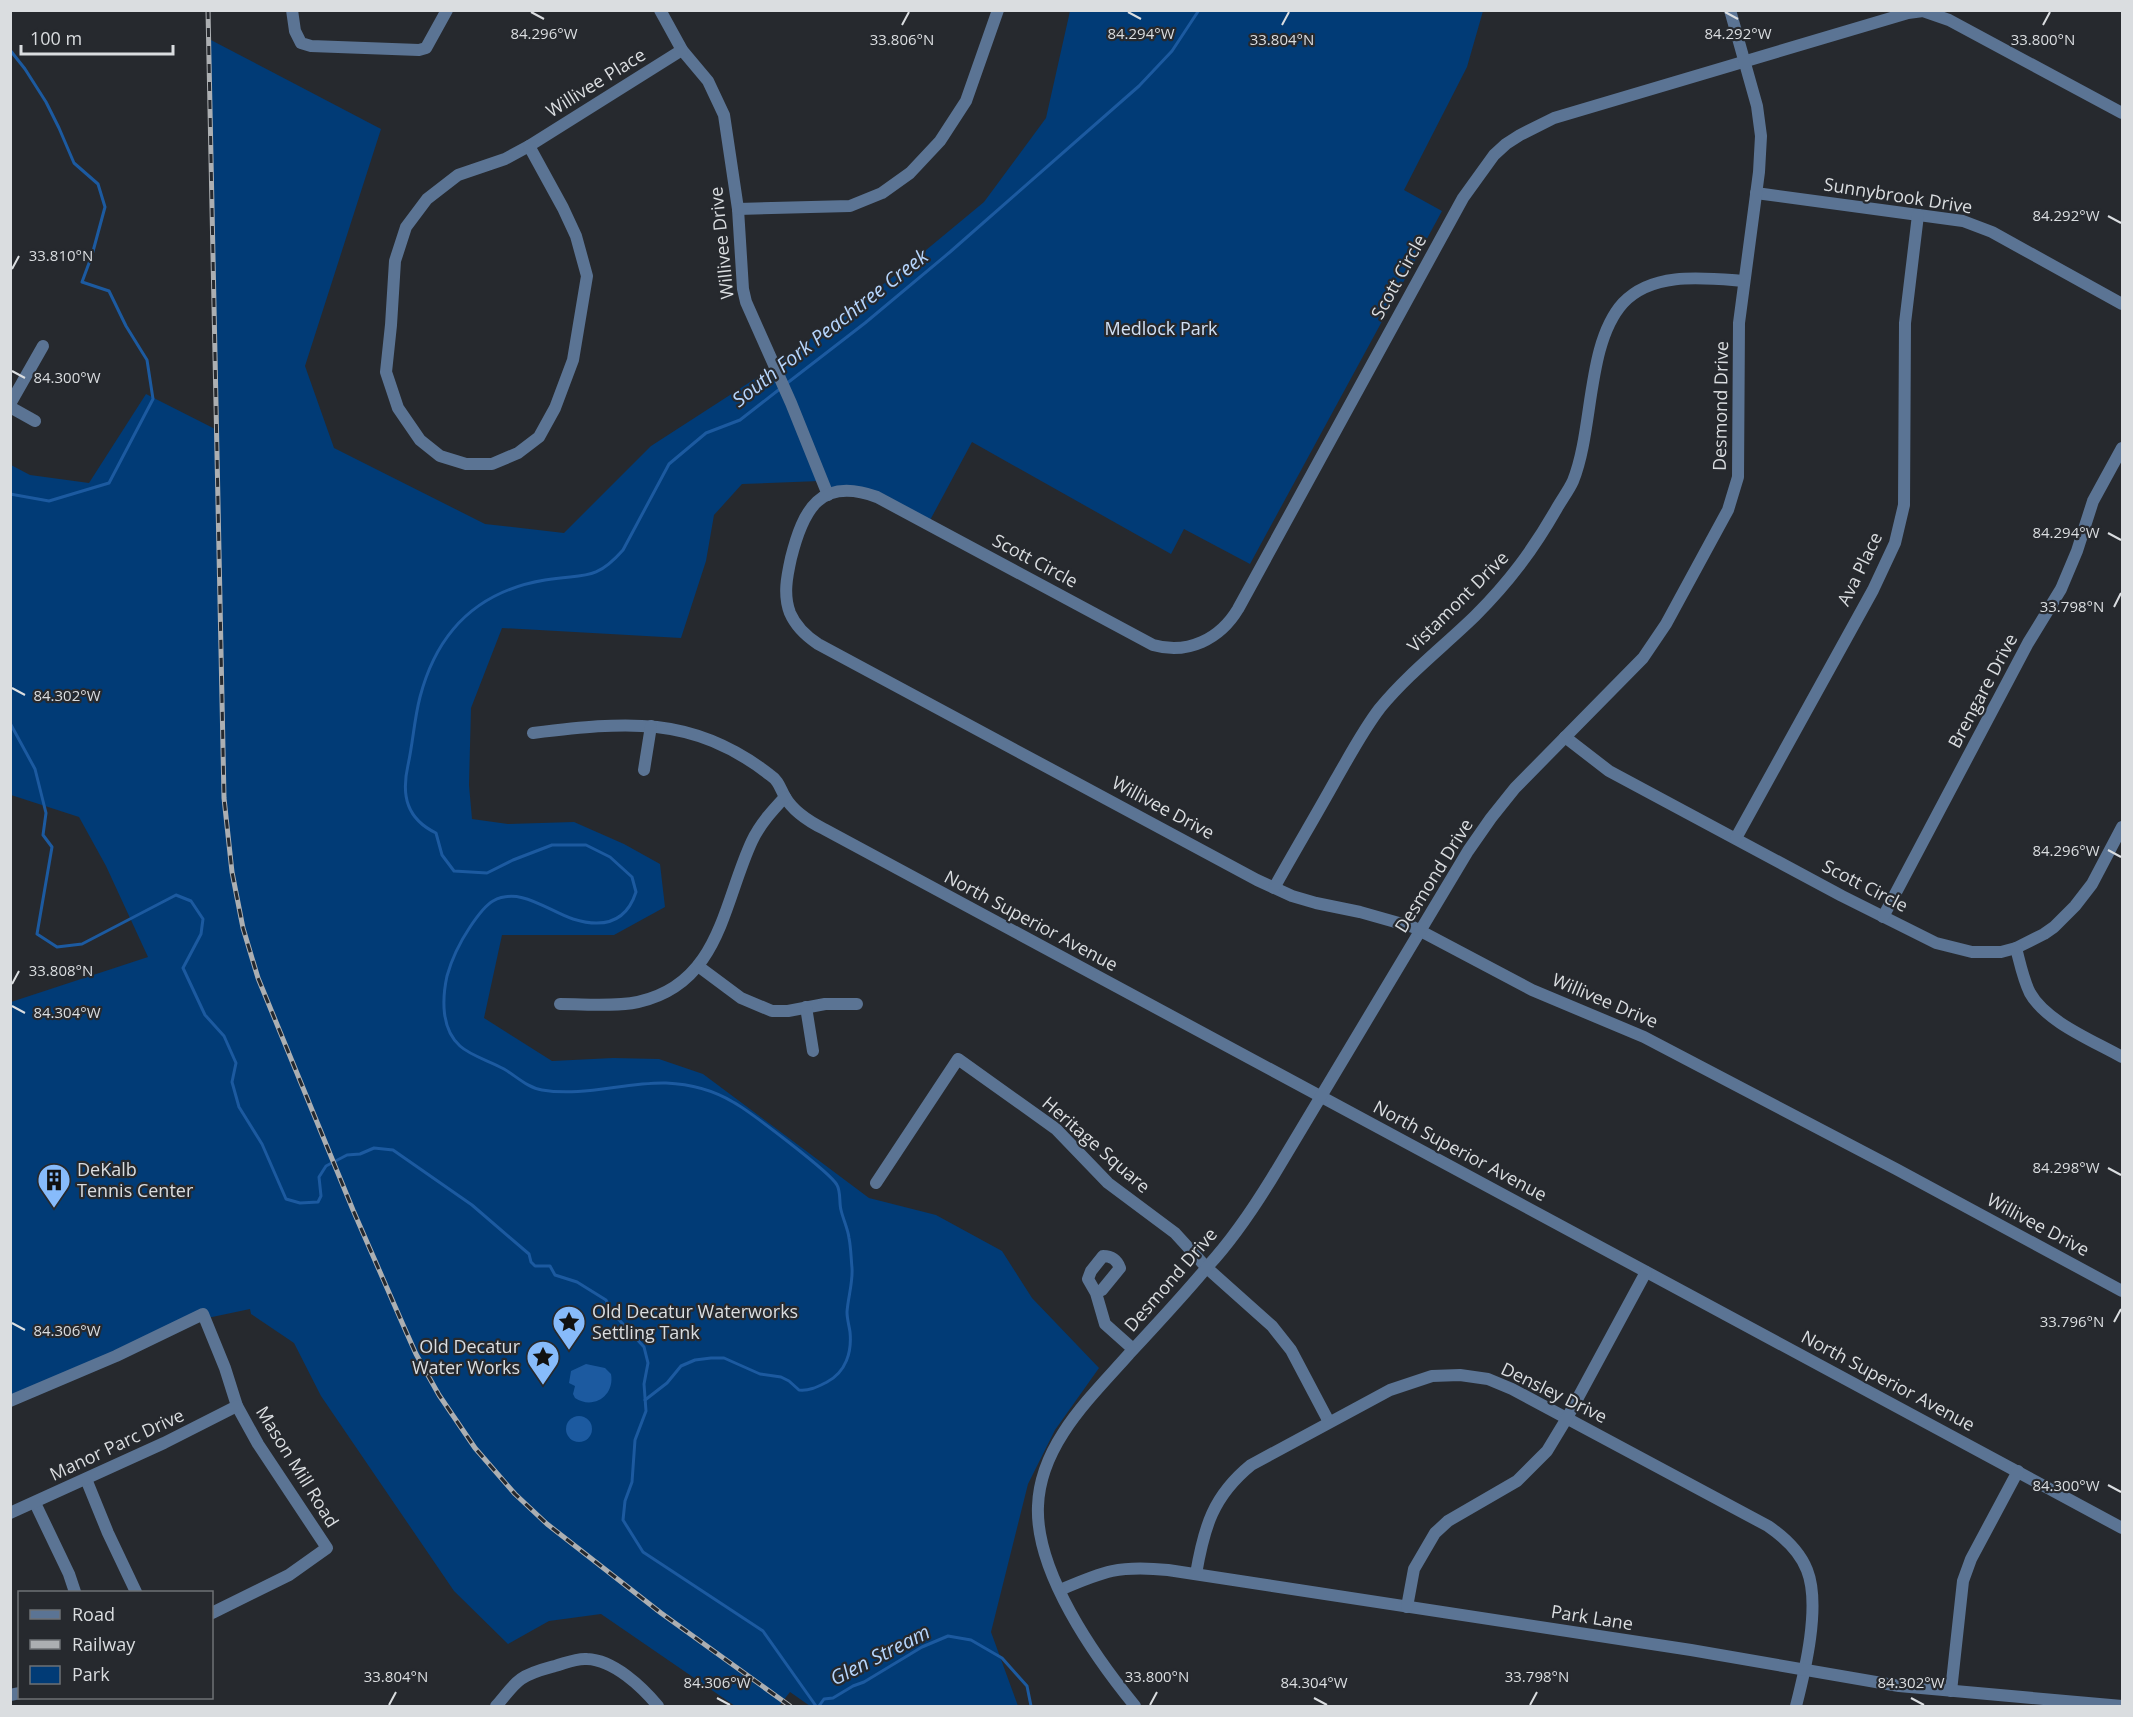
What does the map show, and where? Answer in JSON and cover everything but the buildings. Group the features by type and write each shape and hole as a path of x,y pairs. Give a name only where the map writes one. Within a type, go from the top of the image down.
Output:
{"street":[{"path":"292,10 295,31 302,43 311,46 419,50 426,48 447,10"},
{"name":"Willivee Drive","path":"660,10 682,50 708,81 724,115 738,209 743,289 746,302 800,424 828,495 816,502 804,517 788,572 786,588 789,612 802,632 818,644 1274,888 1316,903 1387,919 1421,931 1517,983 1679,1054 2122,1291"},
{"path":"738,209 850,206 882,193 910,173 940,141 966,101 998,10"},
{"name":"Desmond Drive","path":"1135,1707 1096,1654 1060,1590 1045,1556 1040,1538 1037,1508 1042,1475 1054,1448 1074,1418 1207,1268 1245,1221 1322,1097 1468,851 1515,788 1653,645 1728,510 1738,477 1739,322 1761,154 1760,120 1730,10"},
{"name":"Scott Circle","path":"828,495 855,491 877,497 1153,645 1162,648 1180,648 1206,641 1227,626 1238,609 1463,198 1494,155 1520,135 1554,118 1908,13 1923,11 1949,20 2122,113"},
{"name":"Willivee Place","path":"529,146 576,236 587,276 573,360 555,408 539,437 518,453 492,464 466,464 440,456 420,440 398,408 386,372 392,325 395,261 406,227 427,199 458,175 505,159 529,146 682,50"},
{"name":"Sunnybrook Drive","path":"1756,193 1963,221 1978,226 2122,304"},
{"name":"Ava Place","path":"1736,838 1873,590 1895,543 1904,505 1905,323 1918,216"},
{"name":"Vistamont Drive","path":"1274,888 1346,762 1380,709 1413,673 1475,616 1515,574 1542,535 1573,481 1584,441 1599,354 1614,315 1625,301 1646,287 1687,277 1744,281"},
{"path":"35,421 10,406 44,346"},
{"name":"Brengare Drive","path":"1883,917 2028,643 2061,589 2077,551 2093,501 2122,447"},
{"name":"North Superior Avenue","path":"533,733 603,724 651,726 691,733 735,752 773,777 783,789 785,797 801,814 824,829 2122,1528"},
{"path":"644,770 651,726"},
{"name":"Scott Circle","path":"1565,737 1609,771 1883,917 1936,943 1972,952 1988,953 2016,948 2043,934 2064,918 2092,884 2122,827"},
{"path":"560,1004 616,1005 640,1001 674,987 698,966 710,950 719,931 752,842 764,821 785,797"},
{"path":"2016,948 2024,980 2040,1007 2056,1020 2122,1057"},
{"path":"698,966 732,992 762,1009 780,1012 825,1004 857,1004"},
{"path":"807,1007 813,1052"},
{"name":"Heritage Square","path":"876,1183 958,1059 1056,1129 1108,1182 1175,1233 1207,1268"},
{"path":"1207,1268 1258,1313 1282,1338 1291,1350 1329,1422"},
{"path":"1407,1607 1414,1569 1435,1533 1448,1521 1507,1487 1527,1472 1547,1451 1646,1272"},
{"path":"1096,1293 1106,1324 1133,1349"},
{"name":"Mason Mill Road","path":"10,1401 116,1356 203,1314 225,1368 237,1406 258,1444 327,1548 289,1575 213,1613"},
{"name":"Densley Drive","path":"1196,1574 1208,1521 1218,1500 1233,1480 1261,1458 1397,1387 1418,1379 1446,1374 1476,1377 1499,1383 1567,1418 1768,1526 1786,1540 1807,1569 1811,1587 1812,1619 1796,1707"},
{"name":"Manor Parc Drive","path":"10,1513 237,1406"},
{"path":"1951,1691 1959,1605 1966,1570 2018,1471"},
{"path":"86,1479 135,1591"},
{"path":"35,1503 69,1574 74,1591"},
{"name":"Park Lane","path":"1060,1590 1117,1569 1146,1568 1804,1668 1899,1686 2122,1706"},
{"path":"496,1707 517,1683 532,1673 577,1659 588,1659 603,1662 617,1670 647,1693 658,1707"}],"green space":[{"name":"Medlock Park","path":"1070,11 1483,11 1467,67 1404,190 1442,211 1250,564 1184,529 1171,554 972,442 928,524 867,493 828,495 777,364 902,270 984,202 1046,118"},
{"path":"209,39 381,129 305,366 334,448 485,524 564,533 651,446 775,366 820,481 742,484 714,515 706,561 681,638 502,628 471,708 469,785 472,819 508,824 574,822 624,844 660,864 665,907 614,935 502,935 484,1018 552,1061 613,1058 659,1059 703,1074 869,1198 936,1215 1002,1251 1032,1298 1099,1368 1055,1430 1028,1484 991,1632 1018,1706 810,1706 790,1692 779,1706 735,1706 601,1614 549,1621 508,1644 454,1591 321,1396 294,1343 251,1314 250,1309 198,1320 11,1396 11,1002 148,957 106,866 79,817 11,795 11,465 30,475 89,483 146,394 219,431"}],"shaded area":[{"path":"586,1364 605,1368 611,1374 610,1389 601,1399 589,1402 575,1398 573,1394 575,1386 569,1383 571,1371"},
{"path":"579,1416 589,1419 592,1429 589,1439 579,1442 569,1439 566,1429 569,1419"}],"waterway":[{"name":"South Fork Peachtree Creek","path":"786,384 865,323 950,252 1139,86 1172,51 1199,10"},
{"path":"10,50 46,102 74,163 98,184 105,207 82,282 109,291 126,326 147,360 153,399 109,483 49,501 10,494"},
{"name":"South Fork Peachtree Creek","path":"645,1400 667,1383 681,1366 695,1360 724,1358 760,1374 781,1377 799,1390 817,1387 839,1373 849,1354 850,1347 847,1312 852,1274 850,1242 837,1185 820,1168 742,1107 709,1091 692,1086 666,1083 573,1092 542,1090 527,1084 460,1046 449,1031 446,1022 444,994 447,976 463,938 486,906 503,897 513,896 534,901 573,919 603,923 619,917 626,911 636,892 632,877 610,857 586,845 552,845 487,873 454,871 442,855 436,833 418,821 413,814 406,796 406,776 418,706 428,674 449,634 464,618 480,605 521,586 545,580 587,575 604,568 623,550 669,464 706,433 740,420 781,388"},
{"path":"10,723 35,769 46,813 43,835 52,847 37,934 57,947 82,944 176,895 191,901 203,919 201,934 183,968 205,1015 224,1036 236,1063 232,1082 239,1107 262,1144 286,1199 300,1203 318,1202 321,1196 319,1177 326,1166 347,1155 360,1154 374,1148 393,1150 472,1205 529,1254 535,1266 550,1266 555,1275 577,1282 606,1300 611,1311 644,1347 648,1363 644,1384 646,1411 635,1440 632,1482 625,1501 623,1520 643,1552 763,1631 816,1706"},
{"name":"Glen Stream","path":"819,1706 824,1699 833,1698 922,1647 948,1636 971,1640 1002,1658 1027,1686 1031,1706"}],"railway":[{"path":"208,10 224,798 232,872 243,928 258,978 353,1210 416,1354 439,1395 475,1448 515,1494 547,1524 661,1613 790,1706"}],"place":[{"name":"DeKalb Tennis Center","path":"54,1209"},
{"name":"Old Decatur Waterworks Settling Tank","path":"569,1351"},
{"name":"Old Decatur Water Works","path":"543,1386"}]}
